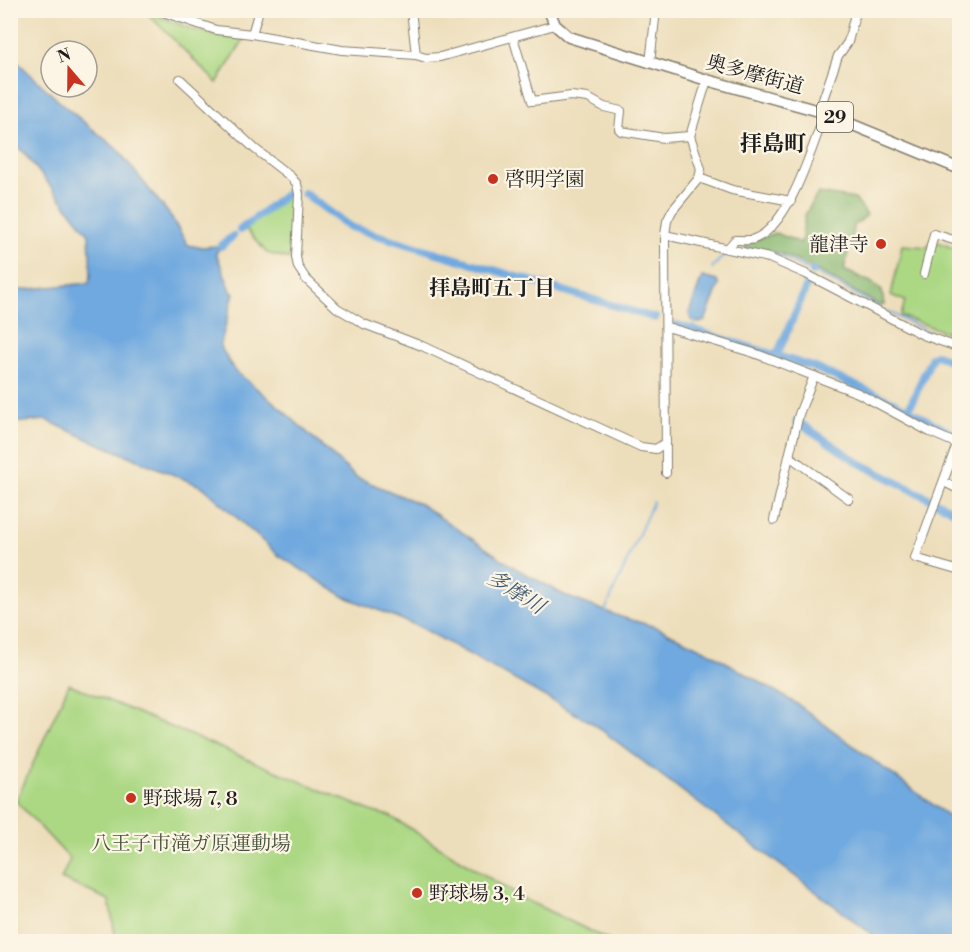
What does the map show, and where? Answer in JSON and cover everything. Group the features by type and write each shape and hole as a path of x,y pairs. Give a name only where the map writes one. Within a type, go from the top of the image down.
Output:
{"main road":[{"path":"549,10 555,25"},
{"name":"奥多摩街道","path":"555,25 569,38 706,80 822,112 960,169"}],"street":[{"path":"157,10 216,30 342,50 416,54 426,58 440,57 555,25"},
{"path":"252,34 259,10"},
{"path":"411,10 416,54"},
{"path":"650,63 656,10"},
{"path":"727,249 735,240 754,239 764,233 777,221 791,201 822,112 838,56 848,42 856,10"},
{"path":"513,38 532,101 571,96 588,98 604,107 621,111 619,129 621,131 664,138 690,136"},
{"path":"180,79 255,149 297,184 299,194 296,257 298,267 306,279 337,308 364,324 422,346 641,447 656,449 666,442"},
{"path":"666,473 665,235 667,221 672,211 699,178 701,169 699,158 690,136 706,80"},
{"path":"699,178 732,190 791,201"},
{"path":"924,274 934,234 960,242"},
{"path":"665,235 769,258 806,274 923,335 960,348"},
{"path":"667,327 754,353 858,393 930,432 958,441 915,558 960,571"},
{"path":"774,520 799,414 814,376"},
{"path":"789,456 849,500"},
{"path":"944,482 960,490"}],"green space":[{"path":"145,11 197,31 244,39 217,83"},
{"path":"293,193 295,202 290,259 267,253 245,228"},
{"path":"818,193 855,199 867,215 854,226 844,270 873,283 882,291 884,305 879,305 811,267 780,253 746,249 743,244 776,233 801,243 805,215"},
{"path":"932,240 959,250 959,337 901,316 905,301 891,295 902,245 927,247"},
{"name":"八王子市滝ガ原運動場","path":"69,684 373,812 390,816 520,897 611,941 116,941 109,900 61,879 70,859 16,801"}],"water":[{"name":"多摩川","path":"10,55 39,82 39,99 57,99 118,150 169,214 188,245 221,246 216,253 232,293 234,293 220,346 234,370 276,404 356,477 420,504 517,569 568,597 621,617 656,627 709,652 797,704 959,824 959,941 881,941 592,723 420,627 343,596 278,555 203,487 46,420 11,423 11,291 89,283 91,275 89,234 23,152 11,141"},
{"path":"702,277 717,281 719,285 705,321 699,323 691,320 689,313"}],"waterway":[{"path":"240,230 292,190"},
{"path":"304,193 350,227 655,318"},
{"path":"221,246 233,236"},
{"path":"748,249 775,254 813,271 879,307"},
{"path":"712,268 725,254"},
{"path":"777,355 808,283"},
{"path":"887,311 935,335"},
{"path":"692,329 695,320"},
{"path":"677,325 813,367 897,404 960,438"},
{"path":"910,406 932,357 936,355 960,364"},
{"path":"797,421 859,463 960,514"},
{"path":"605,611 653,502"}],"place":[{"name":"啓明学園","path":"493,179"},
{"name":"龍津寺","path":"881,244"},
{"name":"野球場 7, 8","path":"131,798"},
{"name":"野球場 3, 4","path":"417,893"}],"district":[{"name":"拝島町","path":"773,143"},
{"name":"拝島町五丁目","path":"492,288"}]}
